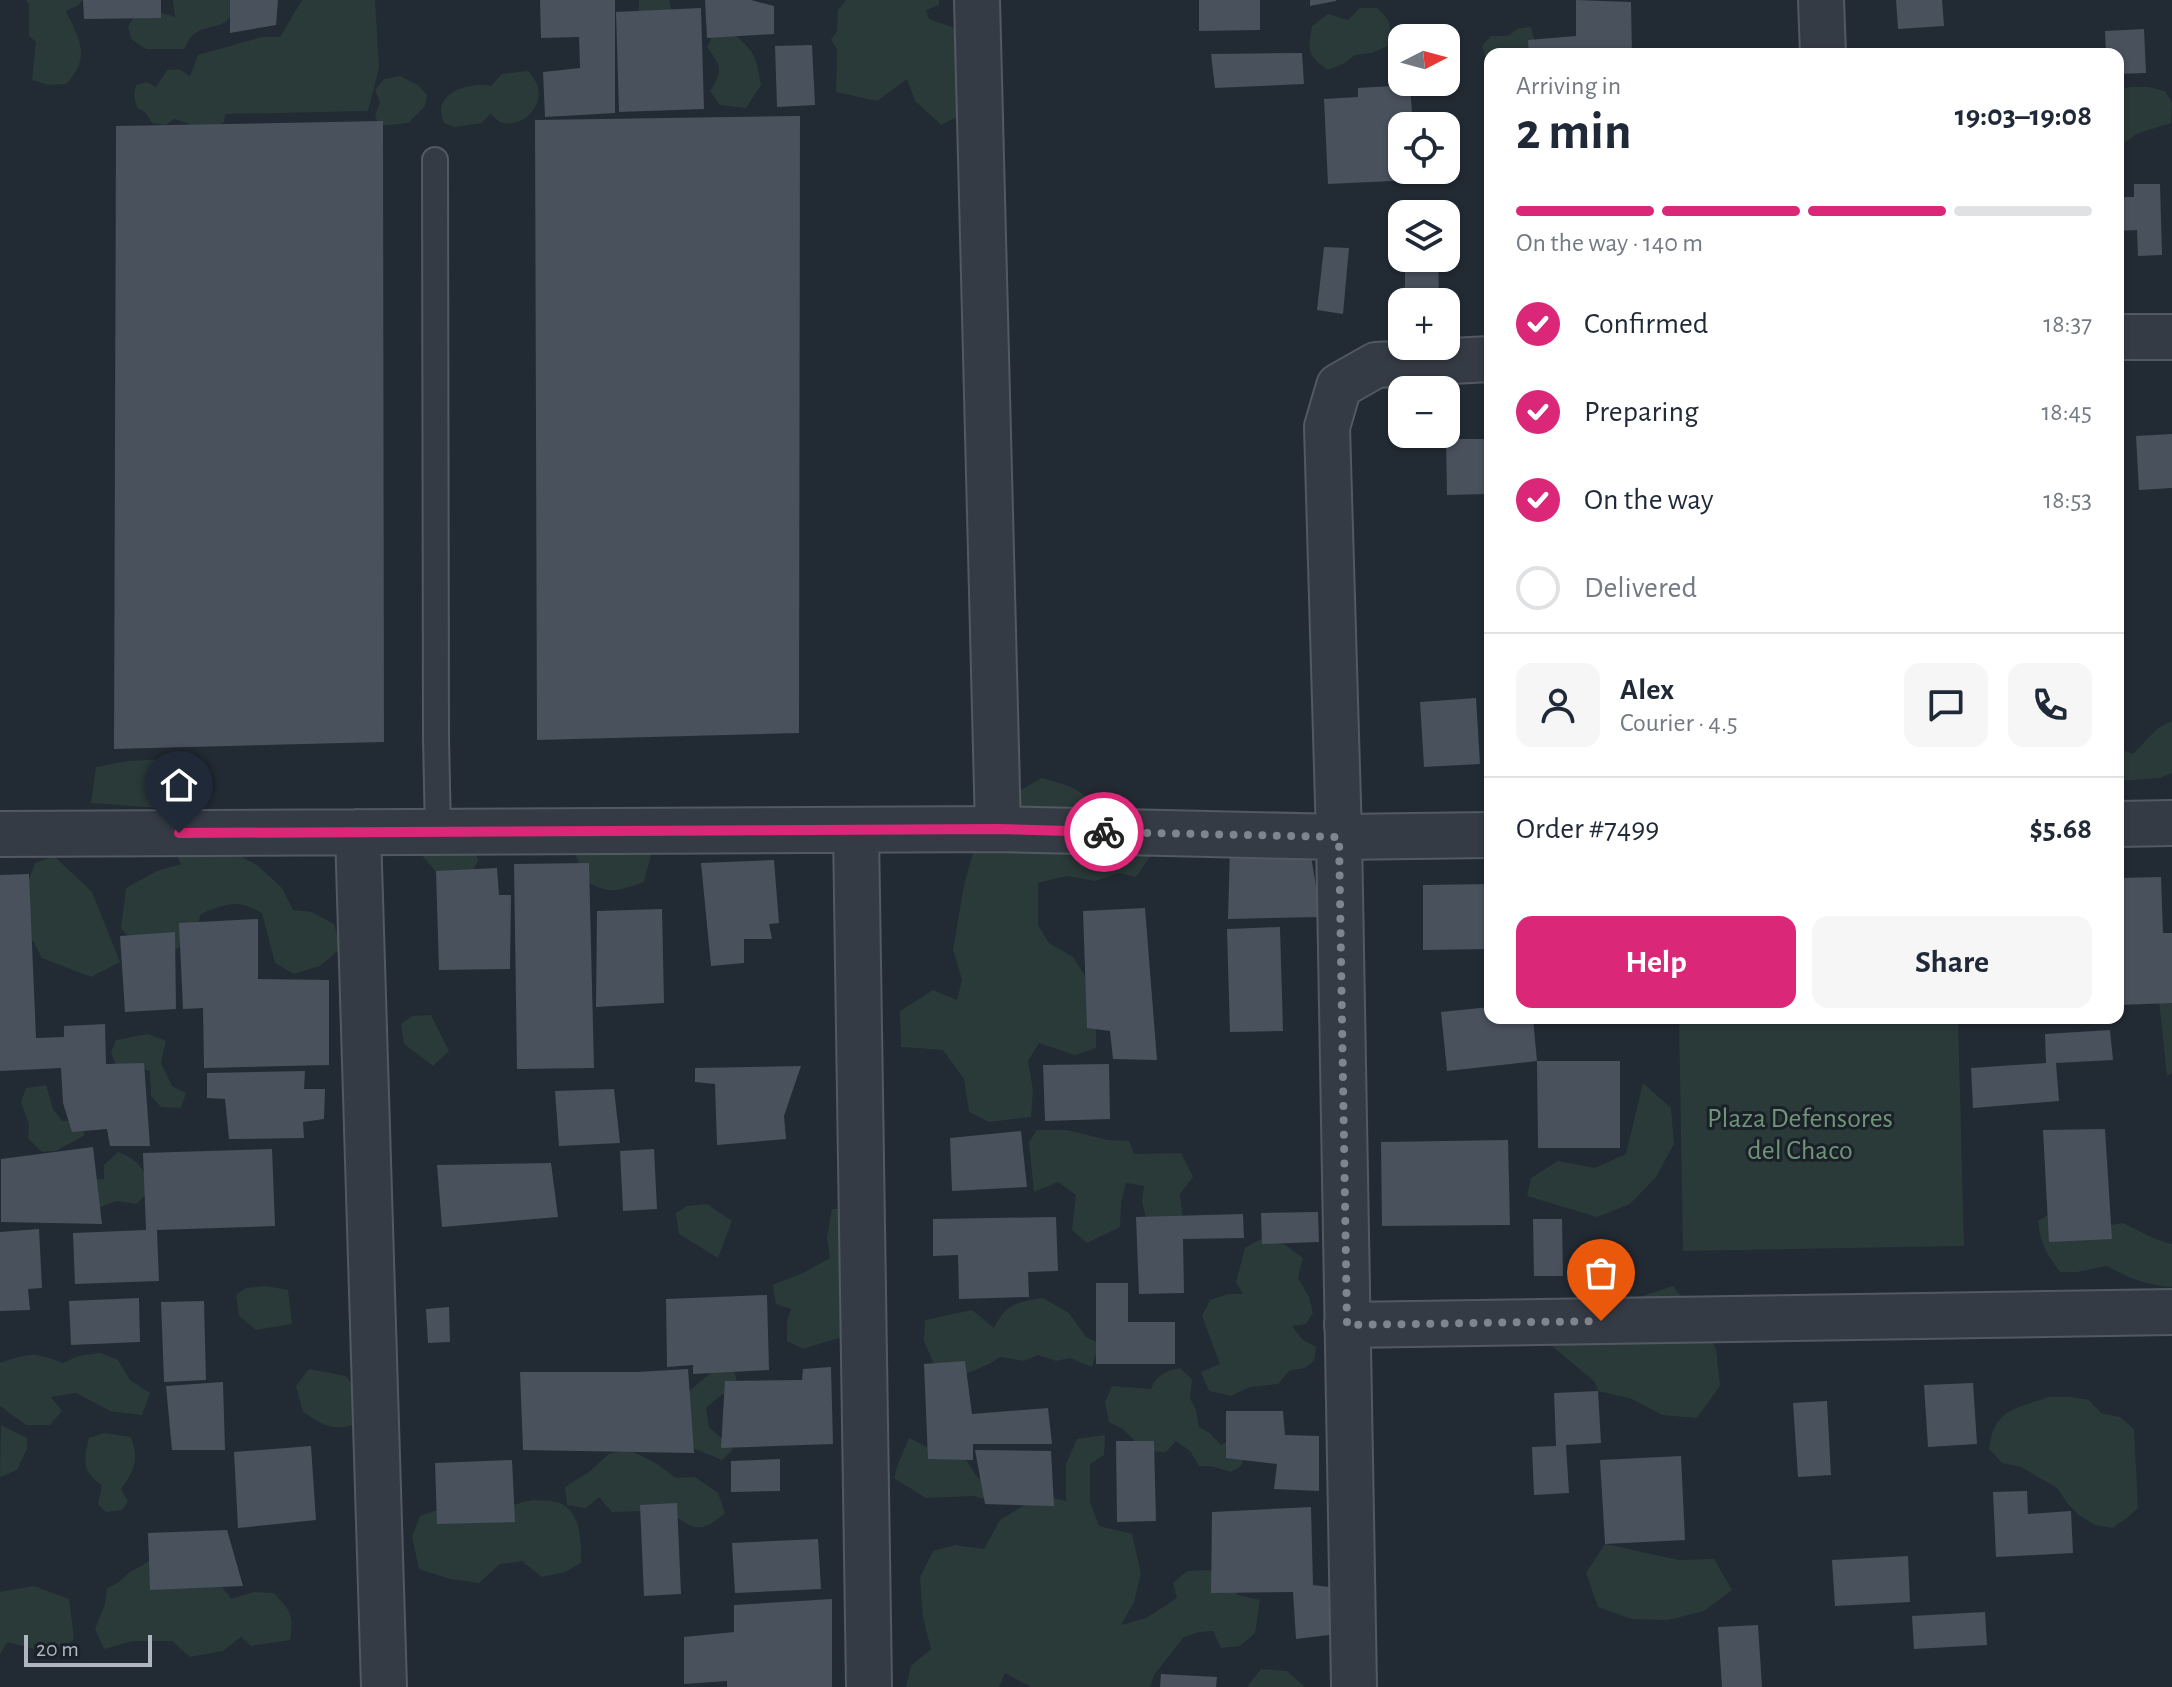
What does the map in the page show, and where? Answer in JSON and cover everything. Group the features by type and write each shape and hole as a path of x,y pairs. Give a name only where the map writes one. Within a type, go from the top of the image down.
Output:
{"street":[{"path":"977,0 998,829"},
{"path":"1821,0 1823,48"},
{"path":"2124,337 2172,337"},
{"path":"1354,1687 1339,837 1327,427 1339,386 1376,365 1484,359"},
{"path":"0,809 0,834 998,829 1339,837 1484,835"},
{"path":"2124,824 2172,823"},
{"path":"856,831 869,1687"},
{"path":"358,832 384,1687"},
{"path":"1347,1325 2172,1312"}],"lane":[{"path":"435,160 438,832"}],"green space":[{"path":"26,0 83,0 66,11 79,39 81,56 79,65 66,84 49,85 32,80 36,42 29,36 29,4"},
{"path":"173,0 235,0 233,11 224,23 198,32 184,49 146,49 131,39 128,26 137,13 152,10 175,17"},
{"path":"302,0 375,0 379,68 368,111 225,114 224,122 215,130 197,130 175,119 165,125 152,123 145,112 137,108 134,96 136,85 147,82 156,87 167,70 179,69 190,76 198,55 262,37 280,37"},
{"path":"639,0 669,0 672,13 639,18"},
{"path":"846,0 939,0 939,5 926,10 929,19 960,30 964,114 941,125 915,101 907,79 877,101 836,92 837,50 831,39 837,32 838,10"},
{"path":"1360,8 1377,8 1388,21 1388,46 1372,53 1355,55 1328,70 1310,51 1312,26 1328,14 1348,20"},
{"path":"1531,27 1537,48 1484,48 1484,52 1482,46 1491,36 1508,36 1519,28"},
{"path":"732,33 750,50 756,61 761,85 746,108 720,105 710,91 719,69 707,47 713,35"},
{"path":"528,71 539,90 536,106 524,119 500,122 490,114 482,123 454,127 444,123 441,112 443,103 453,92 468,86 491,86 502,74"},
{"path":"400,76 418,85 427,95 425,106 408,123 379,126 375,115 380,102 375,90 384,79"},
{"path":"2148,87 2165,91 2172,103 2171,123 2136,134 2124,144 2124,88"},
{"path":"1408,282 1427,288 1401,288"},
{"path":"2172,721 2172,773 2160,778 2124,781 2124,750 2133,754 2158,728"},
{"path":"184,758 193,777 172,809 91,803 96,767 128,761"},
{"path":"1042,778 1084,795 1094,809 1104,834 1153,852 1136,877 1119,873 1095,881 1067,876 1038,883 1038,925 1049,943 1073,957 1096,993 1096,1048 1075,1055 1039,1043 1028,1061 1033,1090 1031,1117 989,1122 969,1112 964,1079 943,1050 901,1047 900,1011 933,990 957,1000 962,980 953,950 964,885 976,843 1032,835 1015,793"},
{"path":"474,841 478,861 469,877 445,882 416,844"},
{"path":"171,845 233,852 257,865 282,888 293,910 312,912 334,924 341,948 320,966 294,974 275,963 262,913 232,904 201,914 194,936 169,955 145,956 121,928 126,888 157,871 181,864"},
{"path":"652,851 644,882 613,890 584,880 575,853"},
{"path":"54,856 92,892 120,962 91,977 42,958 23,922 23,897 35,863"},
{"path":"2172,993 2172,1073 2167,1076 2159,1001"},
{"path":"431,1015 449,1051 433,1066 404,1044 401,1024 412,1016"},
{"name":"Plaza Defensores del Chaco","path":"1679,1024 1958,1024 1964,1246 1683,1251"},
{"path":"148,1034 166,1041 161,1063 172,1086 186,1093 181,1108 161,1107 151,1096 150,1071 135,1067 117,1068 111,1052 116,1040"},
{"path":"1643,1083 1671,1108 1674,1144 1656,1177 1630,1204 1597,1217 1527,1196 1531,1178 1558,1161 1595,1168 1626,1154"},
{"path":"46,1085 53,1109 62,1121 79,1121 85,1135 56,1151 42,1152 28,1138 29,1125 21,1102 26,1088"},
{"path":"1037,1130 1067,1130 1108,1140 1129,1141 1134,1154 1181,1153 1193,1177 1180,1194 1184,1227 1149,1231 1142,1201 1144,1186 1126,1183 1120,1227 1087,1243 1072,1230 1076,1195 1058,1182 1034,1192 1029,1142"},
{"path":"118,1152 139,1166 151,1189 137,1204 117,1201 97,1208 86,1181 104,1179 104,1165"},
{"path":"707,1204 732,1221 718,1258 679,1234 676,1213 687,1206"},
{"path":"832,1209 857,1209 842,1337 803,1349 787,1341 787,1321 791,1309 776,1304 773,1285 830,1258 827,1237"},
{"path":"2053,1212 2105,1226 2123,1223 2172,1244 2172,1287 2139,1281 2107,1266 2060,1272 2045,1248 2038,1221"},
{"path":"1263,1238 1285,1245 1303,1258 1298,1278 1309,1297 1313,1313 1306,1324 1292,1326 1302,1339 1316,1347 1314,1361 1305,1368 1290,1370 1278,1384 1250,1387 1231,1396 1209,1391 1201,1372 1220,1364 1202,1316 1210,1300 1228,1294 1243,1294 1236,1282 1245,1248"},
{"path":"266,1286 288,1290 292,1324 256,1330 239,1316 236,1295 246,1288"},
{"path":"1673,1286 1697,1315 1716,1349 1720,1386 1697,1418 1662,1415 1632,1399 1598,1391 1595,1382 1540,1336 1603,1309"},
{"path":"1043,1298 1069,1313 1086,1337 1099,1343 1092,1367 1070,1358 1056,1361 1038,1355 1024,1361 1000,1357 961,1376 936,1369 924,1341 925,1320 972,1310 994,1328 1003,1313 1014,1305"},
{"path":"100,1353 118,1360 130,1380 150,1393 142,1415 110,1411 76,1393 51,1397 62,1411 50,1425 26,1425 0,1406 0,1363 32,1355 63,1363 78,1356"},
{"path":"720,1365 733,1366 738,1386 706,1408 709,1427 733,1449 722,1460 688,1446 682,1397"},
{"path":"1180,1368 1192,1379 1190,1398 1199,1427 1221,1445 1233,1439 1245,1455 1241,1466 1231,1472 1199,1466 1190,1451 1176,1441 1166,1452 1145,1451 1124,1430 1109,1422 1105,1402 1112,1386 1151,1389 1162,1374"},
{"path":"309,1369 346,1376 364,1401 353,1425 326,1425 303,1412 296,1386"},
{"path":"2049,1397 2089,1400 2101,1413 2120,1417 2134,1429 2138,1508 2112,1528 2095,1525 2080,1516 2057,1488 2021,1467 2002,1463 1989,1449 2001,1418 2016,1408"},
{"path":"1,1425 27,1438 27,1449 17,1470 0,1477"},
{"path":"104,1433 131,1437 135,1452 130,1476 121,1489 128,1502 122,1510 106,1512 98,1504 102,1485 87,1470 89,1438"},
{"path":"1105,1435 1104,1455 1090,1464 1090,1502 1099,1526 1132,1534 1141,1574 1134,1602 1121,1625 1146,1618 1177,1598 1173,1583 1187,1571 1209,1570 1226,1576 1238,1595 1260,1600 1255,1633 1240,1646 1221,1648 1213,1631 1184,1637 1154,1675 1150,1687 1031,1687 1005,1673 999,1687 906,1687 911,1666 931,1649 923,1618 920,1577 933,1551 955,1545 984,1549 1000,1520 1041,1495 1066,1501 1066,1464 1077,1439"},
{"path":"909,1438 931,1449 965,1458 977,1477 995,1491 984,1499 973,1496 926,1498 894,1478"},
{"path":"629,1450 656,1463 676,1478 695,1477 718,1493 725,1513 704,1527 696,1527 657,1511 612,1512 599,1497 586,1508 567,1505 565,1487 589,1472 609,1454"},
{"path":"532,1500 556,1502 572,1513 579,1528 581,1563 565,1572 542,1577 522,1561 500,1564 479,1583 450,1579 419,1569 412,1537 420,1516 452,1505 501,1508"},
{"path":"1605,1544 1679,1560 1714,1559 1732,1590 1704,1611 1668,1620 1632,1619 1598,1607 1586,1573"},
{"path":"160,1555 217,1580 231,1599 254,1592 274,1593 290,1614 290,1640 251,1646 241,1637 223,1651 190,1657 172,1641 133,1641 104,1649 95,1629 105,1604 107,1588"},
{"path":"34,1586 69,1599 74,1639 55,1654 7,1642 0,1654 0,1592"},
{"path":"1261,1669 1287,1671 1305,1687 1248,1687"}],"building":[{"path":"83,0 161,0 161,18 84,19"},
{"path":"230,0 278,0 276,25 230,33"},
{"path":"540,0 615,0 615,113 545,117 543,72 580,68 579,37 541,38"},
{"path":"705,0 751,0 774,6 774,34 707,38"},
{"path":"1199,0 1260,0 1260,30 1199,31"},
{"path":"1310,0 1336,0 1336,1 1310,6"},
{"path":"1576,0 1631,2 1632,48 1529,48 1528,40 1576,36"},
{"path":"1896,0 1942,0 1944,26 1898,29"},
{"path":"701,8 704,109 619,112 616,12"},
{"path":"2144,29 2146,73 2124,74 2124,48 2106,48 2105,31"},
{"path":"812,45 815,105 777,107 775,46"},
{"path":"1302,53 1304,84 1215,88 1211,54"},
{"path":"1388,86 1388,96 1411,96 1412,112 1388,112 1388,181 1328,184 1324,99 1358,97 1358,88"},
{"path":"800,116 799,733 537,740 535,120"},
{"path":"383,121 384,742 114,749 116,126"},
{"path":"2134,184 2160,184 2162,255 2138,256 2137,230 2124,231 2124,197 2134,197"},
{"path":"1324,247 1349,248 1343,314 1317,310"},
{"path":"1405,272 1438,272 1439,288 1405,288"},
{"path":"2172,434 2172,488 2139,490 2136,436"},
{"path":"1460,439 1484,439 1484,494 1447,495 1446,448 1460,448"},
{"path":"1476,698 1480,764 1424,767 1420,702"},
{"path":"1230,847 1310,850 1321,917 1228,919"},
{"path":"774,860 779,923 769,924 772,939 744,939 744,963 711,966 701,863"},
{"path":"589,863 594,1068 517,1069 514,864"},
{"path":"497,868 499,895 511,895 510,969 439,970 436,871"},
{"path":"29,874 36,1038 64,1037 64,1026 105,1024 106,1064 144,1063 150,1146 110,1146 107,1129 72,1132 63,1103 61,1068 0,1071 0,875"},
{"path":"2161,877 2163,933 2172,933 2172,1003 2124,1005 2124,878"},
{"path":"1484,884 1484,949 1423,950 1423,885"},
{"path":"1145,908 1157,1060 1113,1059 1110,1031 1087,1028 1083,911"},
{"path":"662,909 664,1003 596,1007 597,911"},
{"path":"258,919 258,979 329,980 329,1065 204,1068 203,1008 183,1009 179,923"},
{"path":"1280,927 1283,1031 1230,1032 1227,929"},
{"path":"175,932 176,1009 125,1012 120,936"},
{"path":"1484,1008 1484,1024 1534,1024 1537,1061 1447,1071 1441,1012"},
{"path":"2110,1030 2113,1060 2056,1063 2059,1101 1973,1108 1971,1068 2046,1063 2045,1034"},
{"path":"1537,1061 1620,1061 1620,1148 1538,1148"},
{"path":"1109,1064 1110,1119 1045,1121 1043,1065"},
{"path":"801,1066 784,1116 786,1139 717,1145 715,1084 695,1082 695,1068"},
{"path":"305,1071 304,1089 325,1089 324,1119 303,1122 304,1138 229,1139 225,1099 207,1098 207,1073"},
{"path":"614,1089 620,1143 559,1146 555,1091"},
{"path":"2105,1129 2112,1239 2049,1242 2043,1130"},
{"path":"1021,1131 1027,1187 952,1191 950,1138"},
{"path":"1508,1140 1510,1225 1382,1226 1381,1142"},
{"path":"93,1147 102,1224 1,1222 1,1159"},
{"path":"272,1149 275,1226 157,1230 159,1281 75,1284 73,1233 146,1230 143,1153"},
{"path":"654,1149 657,1209 623,1211 620,1151"},
{"path":"551,1163 558,1217 442,1227 437,1165"},
{"path":"1318,1212 1319,1242 1262,1244 1261,1213"},
{"path":"1243,1214 1244,1238 1183,1239 1184,1293 1139,1294 1136,1217"},
{"path":"1056,1217 1058,1271 1028,1272 1029,1297 959,1299 958,1255 933,1256 933,1219"},
{"path":"1533,1219 1562,1219 1563,1276 1534,1276"},
{"path":"39,1229 42,1288 28,1289 30,1310 0,1311 0,1232"},
{"path":"1096,1283 1128,1283 1128,1322 1175,1322 1175,1364 1096,1364"},
{"path":"767,1295 769,1370 693,1374 693,1365 667,1367 666,1299"},
{"path":"139,1298 140,1342 71,1345 69,1301"},
{"path":"204,1301 206,1380 164,1382 161,1302"},
{"path":"449,1307 450,1342 428,1343 426,1309"},
{"path":"965,1361 972,1414 1048,1408 1052,1444 973,1444 973,1460 928,1459 924,1364"},
{"path":"831,1367 833,1444 721,1448 725,1381 802,1380 803,1369"},
{"path":"688,1369 694,1453 523,1450 520,1372"},
{"path":"223,1382 225,1450 172,1450 166,1386"},
{"path":"1973,1383 1977,1444 1928,1447 1924,1385"},
{"path":"1598,1391 1601,1443 1566,1445 1569,1493 1534,1495 1532,1447 1556,1446 1554,1393"},
{"path":"1827,1401 1831,1475 1798,1477 1793,1403"},
{"path":"1226,1411 1283,1411 1285,1435 1319,1436 1319,1491 1274,1489 1277,1464 1226,1458"},
{"path":"1116,1441 1154,1441 1156,1521 1117,1522"},
{"path":"311,1446 316,1520 238,1528 234,1452"},
{"path":"975,1450 1051,1451 1054,1506 985,1504"},
{"path":"1681,1456 1685,1540 1605,1544 1600,1460"},
{"path":"780,1459 780,1491 731,1492 731,1461"},
{"path":"512,1460 515,1522 437,1524 435,1463"},
{"path":"2027,1491 2028,1514 2071,1511 2073,1553 1996,1557 1993,1492"},
{"path":"677,1503 681,1594 644,1596 640,1505"},
{"path":"1311,1507 1313,1585 1337,1588 1337,1634 1296,1639 1293,1592 1211,1593 1212,1512"},
{"path":"227,1530 243,1586 150,1590 148,1533"},
{"path":"818,1539 821,1589 735,1593 732,1543"},
{"path":"1908,1556 1910,1602 1835,1606 1832,1560"},
{"path":"832,1599 832,1687 727,1687 727,1681 684,1684 684,1637 734,1632 734,1605"},
{"path":"1985,1612 1987,1645 1914,1649 1912,1616"},
{"path":"1758,1625 1762,1687 1722,1687 1718,1627"},
{"path":"1161,1674 1217,1677 1216,1687 1160,1687"}],"way so far":[{"path":"1104,832 1339,837 1347,1325 1601,1321"}],"route":[{"path":"179,833 998,829 1104,832"}]}
